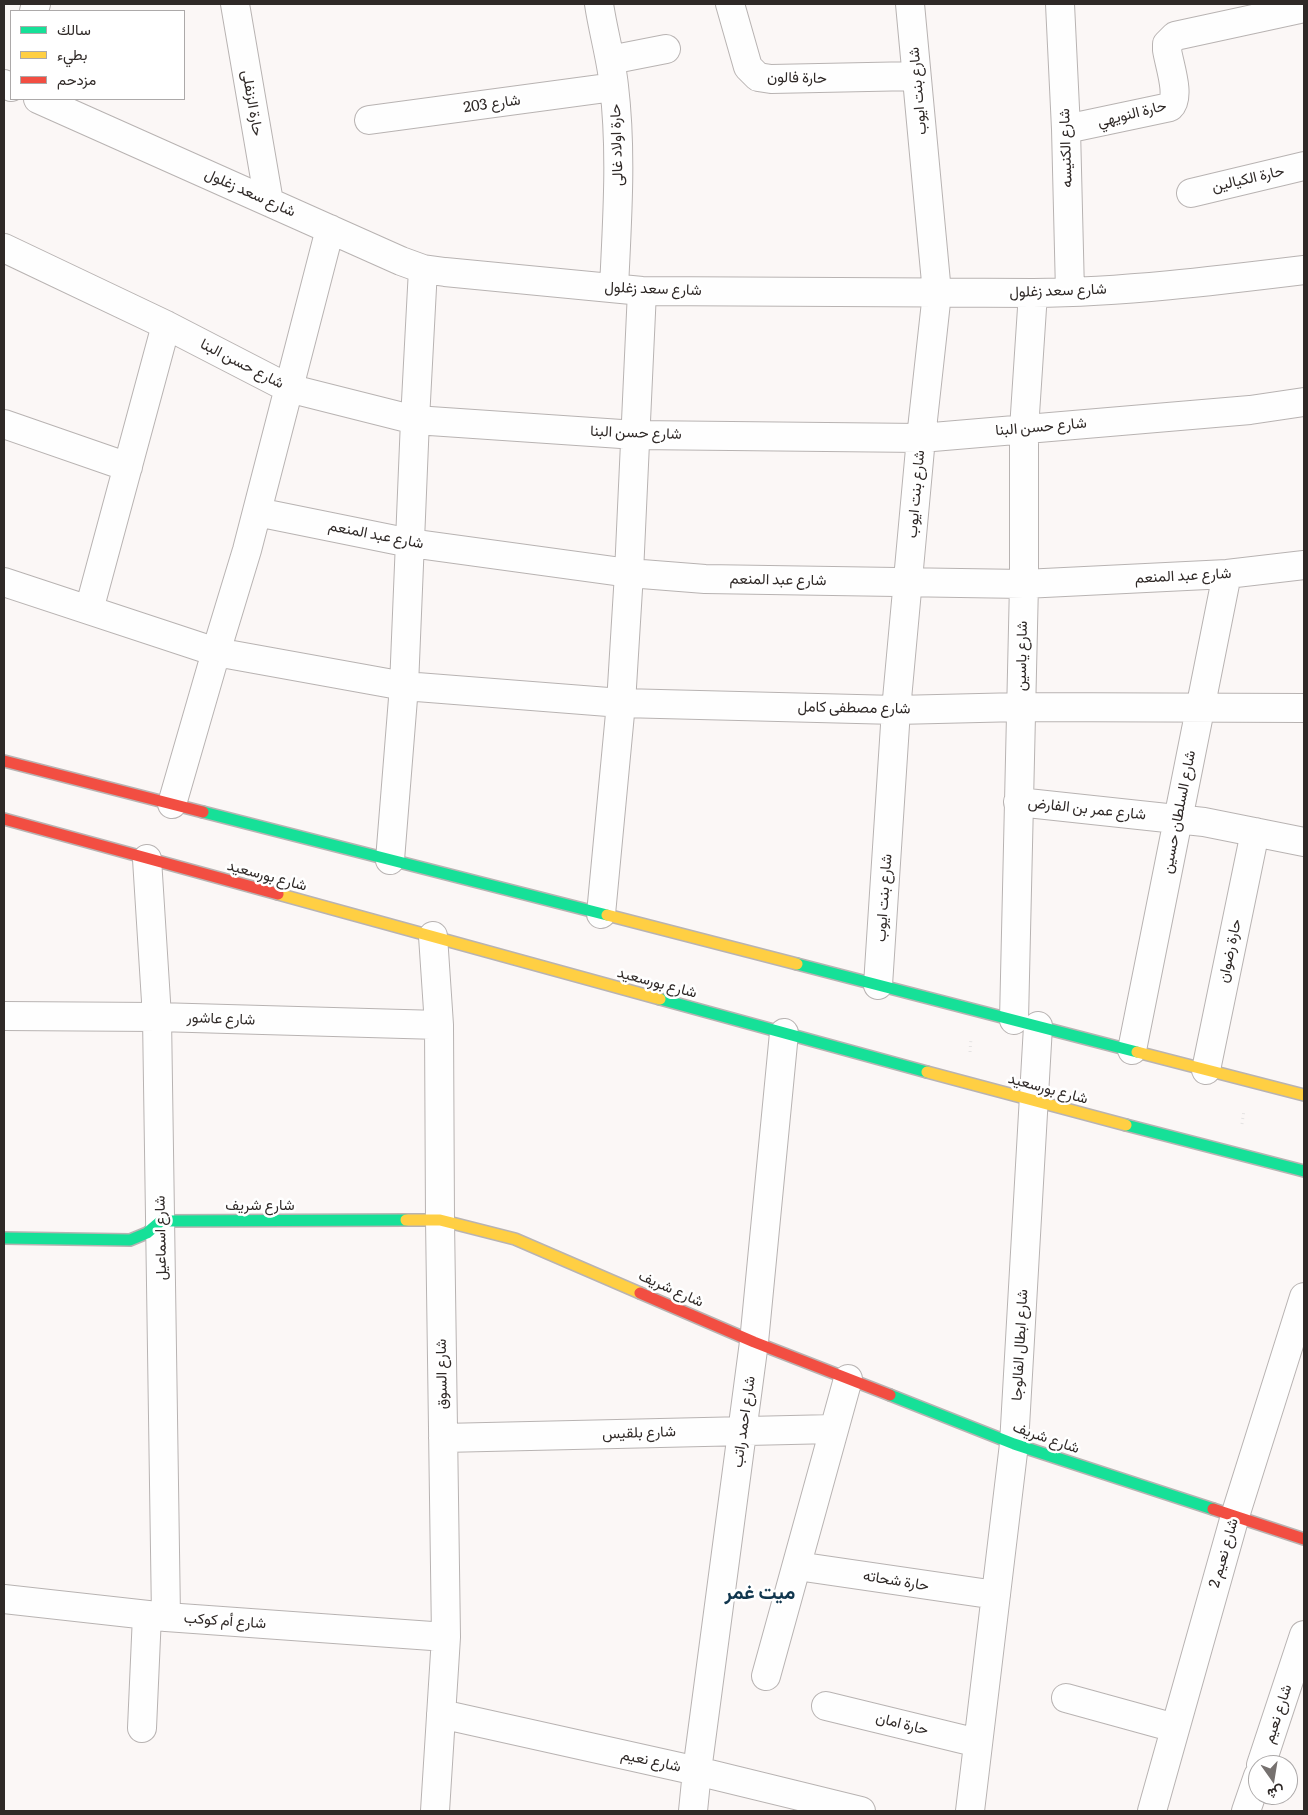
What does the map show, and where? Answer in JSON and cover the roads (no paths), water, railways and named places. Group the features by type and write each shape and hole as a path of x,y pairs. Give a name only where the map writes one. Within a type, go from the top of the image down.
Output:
{"street":[{"name":"حارة الزنفلى","path":"235,4 269,202"},
{"name":"حارة اولاد غالى","path":"599,4 610,60 618,136 614,288"},
{"name":"حارة فالون","path":"730,4 745,60 752,72 758,77 771,79 916,76"},
{"name":"شارع بنت ايوب","path":"878,985 896,710 921,438 937,293 910,4"},
{"name":"شارع الكنيسه","path":"1060,4 1066,129 1070,292"},
{"name":"حارة النويهي","path":"1066,129 1174,104 1176,95 1167,44 1175,36 1304,8"},
{"path":"610,60 666,49"},
{"name":"شارع 203","path":"369,120 614,88"},
{"name":"شارع سعد زغلول","path":"40,100 330,230 423,269 642,291 937,293 1070,292 1181,284 1304,270"},
{"name":"حارة الكيالين","path":"1191,193 1304,166"},
{"path":"172,804 247,550 330,230"},
{"name":"شارع حسن البنا","path":"4,248 166,325 288,388 415,420 636,435 921,438 1250,410 1304,402"},
{"path":"390,860 404,686 423,269"},
{"path":"601,914 621,703 642,291"},
{"name":"شارع ياسين","path":"1026,1023 1018,802 1024,584 1024,429 1033,293"},
{"path":"89,610 166,325"},
{"path":"4,424 128,468"},
{"name":"شارع عبد المنعم","path":"257,512 410,543 629,573 706,579 1024,584 1227,574 1304,565"},
{"name":"شارع السلطان حسين","path":"1132,1050 1227,574"},
{"name":"شارع مصطفى كامل","path":"4,582 216,652 404,686 621,703 896,710 1021,707 1304,708"},
{"path":"4,761 1304,1095"},
{"name":"شارع عمر بن الفارض","path":"1018,802 1204,822 1304,842"},
{"name":"شارع بورسعيد","path":"4,819 1035,1101 1304,1171"},
{"name":"حارة رضوان","path":"1206,1070 1254,832"},
{"name":"شارع اسماعيل","path":"142,1728 157,1616 161,1221 157,1017 147,859"},
{"name":"شارع السوق","path":"433,936 439,1025 446,1637 435,1811"},
{"name":"شارع عاشور","path":"4,1016 157,1017 439,1025"},
{"name":"شارع ابطال الفالوجا","path":"970,1811 1014,1444 1035,1101 1026,1023"},
{"name":"شارع احمد راتب","path":"693,1811 754,1342 784,1032"},
{"name":"شارع شريف","path":"161,1221 440,1220 515,1239 754,1342 1014,1444 1304,1538"},
{"path":"4,1238 130,1240 152,1230 161,1221"},
{"name":"شارع نعيم 2","path":"1152,1811 1234,1516 1304,1297"},
{"path":"766,1676 848,1379"},
{"name":"شارع بلقيس","path":"443,1438 834,1429"},
{"name":"حارة شحاته","path":"796,1566 996,1596"},
{"name":"شارع أم كوكب","path":"4,1599 157,1616 446,1637"},
{"name":"شارع نعيم","path":"1266,1755 1296,1685 1304,1635"},
{"path":"1066,1698 1175,1728"},
{"name":"حارة امان","path":"826,1706 978,1743"},
{"name":"شارع نعيم","path":"441,1714 697,1771 861,1811"}],"district":[{"name":"ميت غمر","path":"760,1593"}]}
